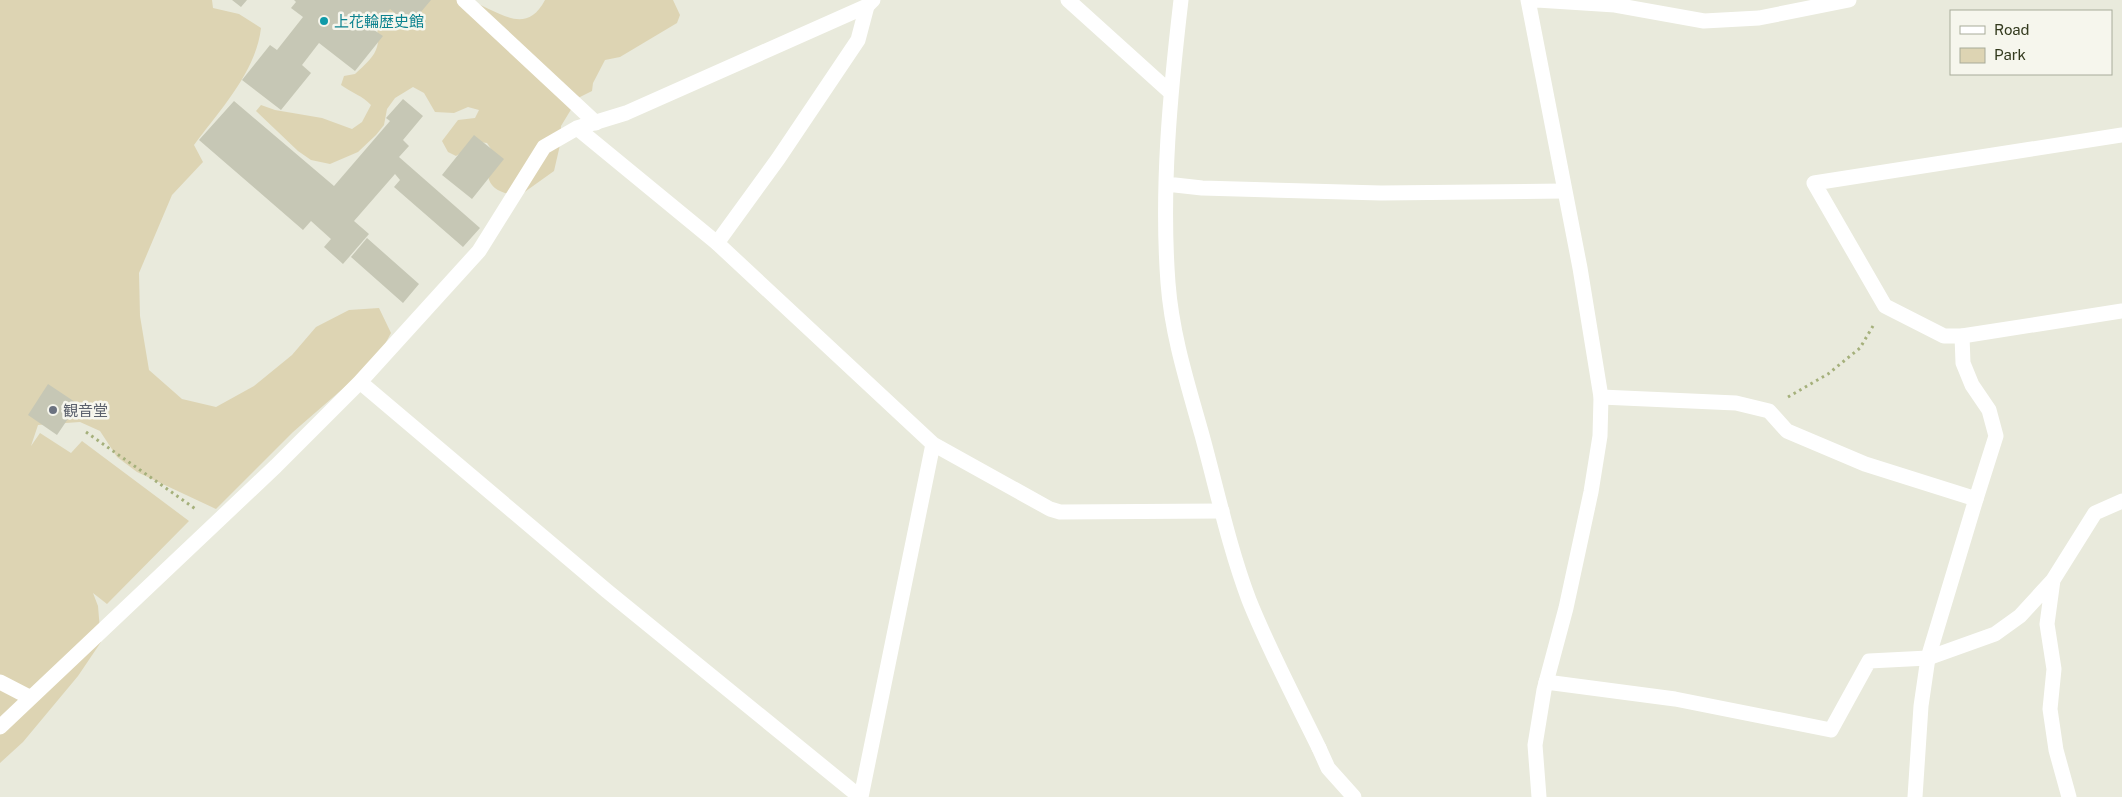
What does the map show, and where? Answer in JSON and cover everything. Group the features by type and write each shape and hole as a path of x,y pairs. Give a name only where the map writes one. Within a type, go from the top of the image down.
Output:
{"street":[{"path":"464,0 596,123"},
{"path":"1068,0 1170,92"},
{"path":"1181,0 1170,92 1166,184 1168,284 1173,322 1183,371 1222,510 1250,600 1287,684 1328,768 1354,797"},
{"path":"1528,0 1580,268 1600,397 1600,436 1591,492 1566,608 1546,682 1535,745 1539,797"},
{"path":"1537,0 1615,6 1704,21 1759,18 1849,0"},
{"path":"0,727 29,697 216,523 360,382 479,251 544,148 577,128 626,114 870,3"},
{"path":"717,243 778,159 858,40 870,3"},
{"path":"577,128 717,243 933,444 1050,509 1060,512 1222,510"},
{"path":"2122,135 1814,183 1885,306 1944,336 1962,336 2122,310"},
{"path":"1166,184 1202,188 1381,193 1564,191"},
{"path":"1915,797 1921,706 1928,658 1996,436 1989,410 1972,385 1963,363 1962,336"},
{"path":"360,382 607,591 860,797 933,444"},
{"path":"1600,397 1736,403 1768,411 1787,431 1865,464 1976,498"},
{"path":"1546,682 1675,699 1831,730 1869,661 1928,658 1995,634 2020,616 2053,580 2095,513 2122,501"},
{"path":"2053,580 2047,624 2054,669 2050,708 2056,750 2069,797"},
{"path":"0,682 29,697"}],"path":[{"path":"1773,415 1786,398 1828,374 1860,348 1885,306"},
{"path":"86,432 216,523"}],"green space":[{"path":"0,0 212,0 213,8 239,14 261,28 258,44 244,75 194,145 203,162 172,195 139,273 140,316 149,370 182,399 216,407 254,386 292,355 316,327 349,310 379,308 391,333 377,359 293,432 216,509 137,472 117,457 100,431 80,422 38,425 31,446 40,433 71,453 82,441 189,521 107,604 93,593 98,606 101,642 78,676 23,742 0,763"},
{"path":"430,0 466,0 508,17 518,19 528,18 537,12 545,0 673,0 680,15 677,23 620,57 605,60 593,83 592,91 578,98 561,126 560,145 554,171 519,196 500,191 490,182 488,168 491,149 487,143 479,142 456,156 448,152 442,141 458,120 475,118 479,110 468,107 454,113 435,112 424,93 413,87 395,98 387,109 384,125 358,152 330,164 311,160 298,151 256,111 261,105 275,110 322,118 352,129 362,122 371,105 341,85 344,76 355,74 371,58 378,41 376,25 388,7 394,10 402,19 412,19"}],"building":[{"path":"232,0 247,0 241,7"},
{"path":"294,0 431,0 410,25 390,9 374,30 383,36 355,71 319,43 302,65 311,73 281,110 242,80 270,45 277,50 303,17 291,8 296,2"},
{"path":"403,99 423,116 403,140 409,146 399,157 480,228 463,247 394,187 400,180 395,174 354,221 369,234 343,264 324,247 331,239 311,221 303,230 199,140 234,101 334,186 390,121 386,118"},
{"path":"474,135 504,159 472,199 442,175"},
{"path":"367,238 419,284 403,303 351,257"},
{"name":"観音堂","path":"48,384 78,404 57,435 28,415"}],"place":[{"name":"上花輪歴史館","path":"324,21"},
{"name":"観音堂","path":"53,410"}]}
